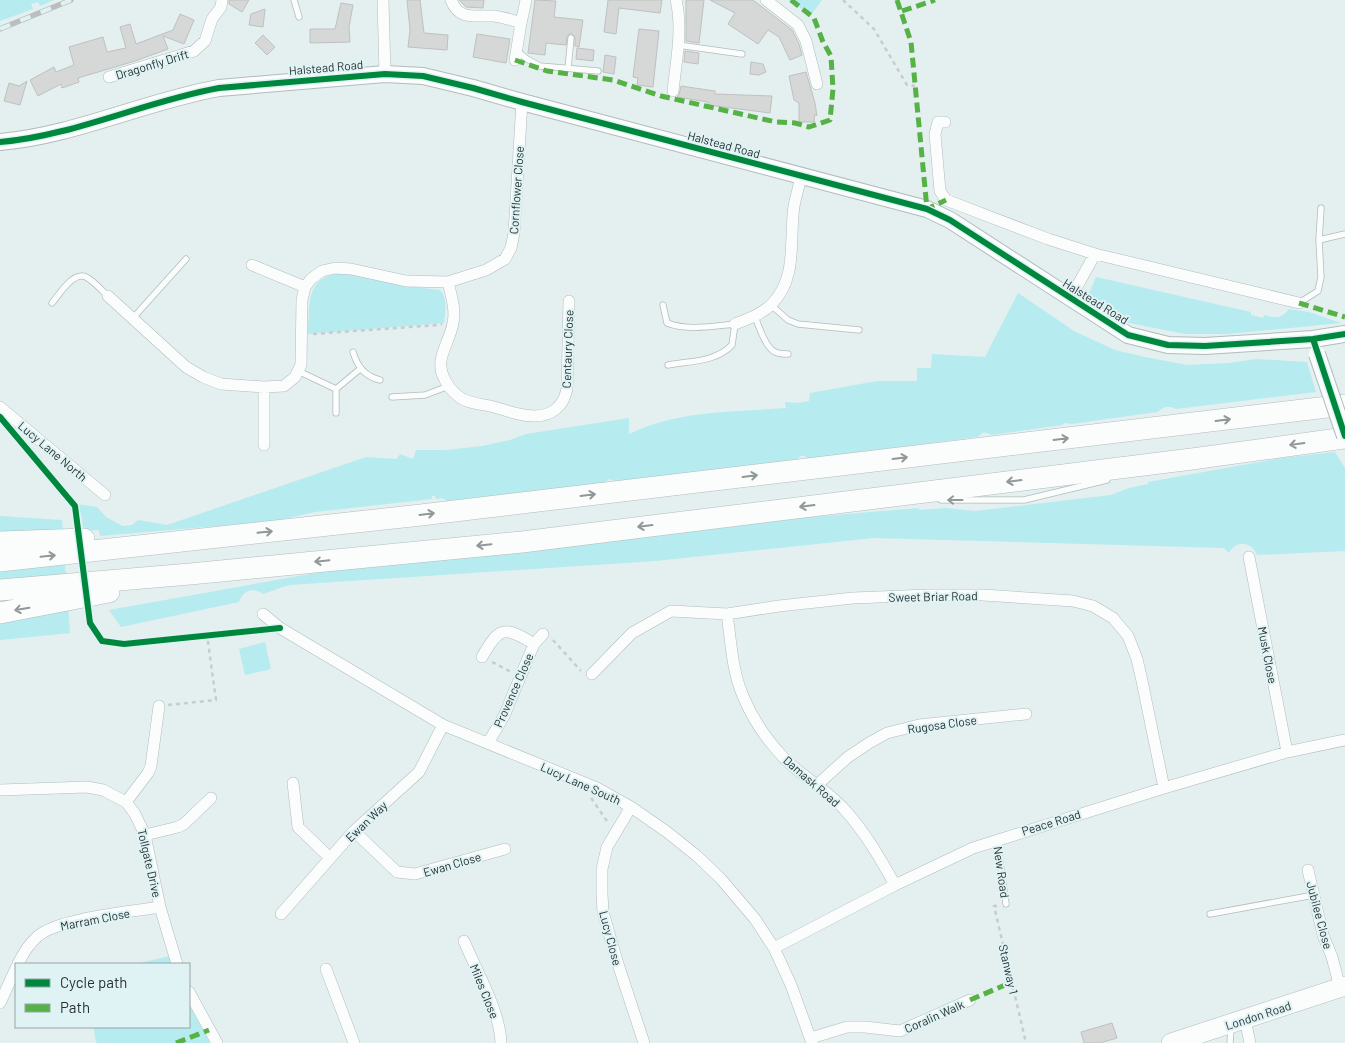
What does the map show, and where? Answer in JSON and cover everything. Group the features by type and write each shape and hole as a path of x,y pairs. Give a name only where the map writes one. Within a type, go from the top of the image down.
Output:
{"highway":[{"path":"0,561 217,538 1345,405"},
{"path":"0,590 522,542 1192,459 1345,437"},
{"path":"0,542 217,538"},
{"path":"0,614 65,602 190,574"}],"main road":[{"name":"London Road","path":"1176,1042 1342,987"}],"street":[{"name":"Dragonfly Drift","path":"109,77 194,51 205,41 212,19 221,8 222,0"},
{"path":"383,0 385,74"},
{"path":"451,0 457,10 464,15 502,17 521,23"},
{"path":"516,55 526,0"},
{"path":"673,91 678,45 679,13 676,0"},
{"path":"766,0 798,25 806,41 817,84"},
{"name":"Halstead Road","path":"0,142 51,134 194,92 219,88 385,74 423,76 927,209 950,220 1128,335 1168,345 1315,346 1345,334"},
{"name":"Cornflower Close","path":"304,287 322,271 335,268 351,269 406,281 448,282 486,270 505,259 511,248 514,234 522,102"},
{"path":"945,122 938,122 934,134 940,191 946,200 1048,239 1095,254 1299,303"},
{"path":"735,324 755,316 771,305 787,280 792,257 794,206 801,176"},
{"name":"Halstead Road","path":"1070,299 1095,254"},
{"path":"108,296 186,367 203,377 220,384 264,387 284,386 295,377 301,365 304,287 252,265"},
{"path":"448,282 453,302 454,323 441,357 440,370 449,386"},
{"name":"Centaury Close","path":"449,386 459,397 466,400 521,414 541,415 556,410 564,401 566,389 569,301"},
{"path":"1315,346 1345,437"},
{"path":"264,387 264,445"},
{"name":"Lucy Lane North","path":"0,407 105,495"},
{"name":"Musk Close","path":"1249,557 1287,752"},
{"name":"Sweet Briar Road","path":"592,674 632,633 671,611 727,614 854,598 929,595 983,595 1073,601 1093,606 1113,618 1128,636 1137,659 1164,788"},
{"name":"Lucy Lane South","path":"263,614 280,628 443,725 597,788 631,806 697,856 721,879 755,920 774,948 791,985 812,1041"},
{"name":"Damask Road","path":"727,614 736,678 743,697 762,730 783,757 843,808 878,854 895,885"},
{"name":"Provence Close","path":"482,656 494,637 503,632 516,632 534,644 504,716 488,743"},
{"path":"534,644 542,634"},
{"path":"126,802 148,773 151,766 159,706"},
{"name":"Rugosa Close","path":"817,785 848,757 887,733 919,725 1026,714"},
{"name":"Ewan Way","path":"281,914 354,831 419,772 443,725"},
{"name":"Peace Road","path":"774,948 895,885 973,848 997,839 1287,752 1345,740"},
{"path":"293,783 298,827 330,858"},
{"name":"Tollgate Drive","path":"0,790 88,787 103,790 126,802 135,814 145,834 160,907 177,963"},
{"path":"145,834 184,824 211,798"},
{"name":"Lucy Close","path":"631,806 607,847 602,869 603,912 644,1043"},
{"name":"Ewan Close","path":"354,831 397,872 415,874 505,849"},
{"name":"Jubilee Close","path":"1308,870 1323,934 1342,987"},
{"name":"Marram Close","path":"18,963 25,950 34,940 55,926 160,907"},
{"name":"Miles Close","path":"464,941 495,1014 501,1043"},
{"path":"0,1003 15,970"},
{"path":"326,970 354,1043"},
{"path":"190,994 216,1043"},
{"name":"Coralin Walk","path":"812,1041 847,1027 900,1031 970,1000"},
{"path":"1238,1021 1250,1043"}],"lane":[{"path":"294,0 299,17"},
{"path":"568,68 571,38"},
{"path":"678,45 742,54"},
{"path":"516,55 540,66 598,71"},
{"path":"1299,303 1318,291 1321,277 1319,240 1321,208"},
{"path":"1319,240 1345,234"},
{"path":"133,318 186,259"},
{"path":"52,303 71,280 78,276 86,277 108,296"},
{"path":"663,305 667,323 672,325 694,327 735,324 732,345 721,355 668,365"},
{"path":"771,305 788,320 798,324 859,330"},
{"path":"755,316 759,329 771,349 776,353 788,354"},
{"path":"353,352 360,369 371,378 380,380"},
{"path":"336,389 360,369"},
{"path":"298,371 336,389"},
{"path":"392,397 425,395 449,386"},
{"path":"336,389 336,413"},
{"path":"1136,473 1192,459"},
{"path":"934,500 1024,500 1117,477"},
{"path":"855,500 915,500"},
{"name":"New Road","path":"997,839 1006,904"},
{"path":"1210,914 1314,895"},
{"path":"1230,1043 1238,1021"}],"path":[{"path":"843,0 874,29 907,85 915,86"},
{"path":"301,334 454,323"},
{"path":"198,636 217,634"},
{"path":"542,634 552,639 581,671 586,668 592,674"},
{"path":"159,706 216,700 207,635"},
{"path":"482,656 520,677"},
{"path":"578,780 615,834"}],"shaded area":[{"path":"0,0 54,0 40,6 38,2 31,4 33,9 0,21"},
{"path":"788,0 822,0 811,15"},
{"path":"348,273 405,286 440,290 445,301 444,323 308,334 310,300 317,284 324,278"},
{"path":"1096,277 1251,312 1251,315 1263,318 1264,315 1281,316 1289,309 1309,312 1341,323 1228,334 1185,334 1124,322 1086,301"},
{"path":"1018,293 1074,331 1115,350 1187,365 1229,363 1256,359 1307,362 1316,392 1176,409 1166,407 1157,412 1072,424 1065,423 991,435 984,432 977,437 808,459 800,456 797,460 615,481 608,479 605,483 447,501 442,498 436,499 435,496 432,496 432,499 315,512 275,521 100,536 99,530 83,531 82,517 76,504 97,507 106,517 123,526 132,525 138,520 167,525 366,457 397,459 400,454 413,459 416,450 446,450 482,446 510,440 526,434 629,418 629,434 667,420 686,416 786,408 785,402 798,403 809,401 810,393 877,381 917,381 917,368 931,368 932,354 985,357"},
{"path":"1335,452 1345,468 1345,551 1257,555 1251,547 1243,544 1235,546 1229,553 1224,548 874,538 655,561 289,585 263,594 252,590 246,592 239,602 121,627 109,610 332,570 739,523 919,508 919,510 946,508 975,511 1111,495 1129,488 1148,484 1148,482 1282,458"},
{"path":"0,516 62,520 70,633 0,640"},
{"path":"265,642 271,669 245,675 239,649"},
{"path":"170,956 173,963 139,963"},
{"path":"190,1007 210,1043 97,1043 94,1028 190,1028"}],"building":[{"path":"229,0 249,0 242,12 229,4"},
{"path":"407,0 420,0 424,33 448,35 447,50 408,47 410,30"},
{"path":"459,0 484,0 483,8 466,7"},
{"path":"535,0 556,1 554,17 583,20 579,47 575,46 575,37 571,33 567,36 566,45 546,43 545,55 528,53"},
{"path":"608,0 662,0 660,13 619,8 616,34 604,32"},
{"path":"686,0 704,0 699,43 686,41"},
{"path":"710,0 753,0 792,30 802,55 790,60 779,37 768,30 758,44 728,24 735,13"},
{"path":"341,3 353,5 349,27 350,42 310,43 310,29 335,29"},
{"path":"265,9 263,27 249,25 251,14"},
{"path":"180,14 194,20 184,44 163,36 168,49 78,78 79,82 62,88 61,84 38,96 30,80 54,67 56,72 74,65 69,47 103,37 107,52 126,48 120,27 130,24 136,44 173,30"},
{"path":"639,29 659,31 653,87 637,85 638,78 633,77"},
{"path":"477,34 510,39 506,63 473,57"},
{"path":"263,35 275,47 267,55 255,43"},
{"path":"577,48 594,50 593,61 576,59"},
{"path":"685,51 699,53 698,64 684,62"},
{"path":"605,55 616,57 614,74 603,72"},
{"path":"751,62 763,64 766,72 759,75 750,74"},
{"path":"806,72 815,103 817,116 815,114 814,122 799,122 799,103 794,100 789,76"},
{"path":"27,81 20,105 4,101 9,83 19,86"},
{"path":"681,86 715,91 715,94 772,96 770,113 708,105 708,102 677,97"},
{"path":"1112,1023 1117,1038 1100,1043 1084,1043 1081,1032"}],"railway":[{"path":"0,29 71,0"}],"marked path":[{"path":"515,60 547,71 613,80 661,96 776,122 795,123 809,127 830,120 833,89 831,56 823,42 814,18 791,0"},
{"path":"897,0 911,42 927,209 946,200"},
{"path":"902,11 935,0"},
{"path":"1299,303 1345,317"},
{"path":"970,1000 1012,982"},
{"path":"176,1043 209,1030"}],"cycle path":[{"path":"0,142 55,133 164,101 219,88 385,74 423,76 927,209 950,220 1128,335 1168,345 1205,346 1313,339 1345,334"},
{"path":"1313,339 1345,436"},
{"path":"0,417 75,506 90,623 102,641 124,644 280,628"}]}
